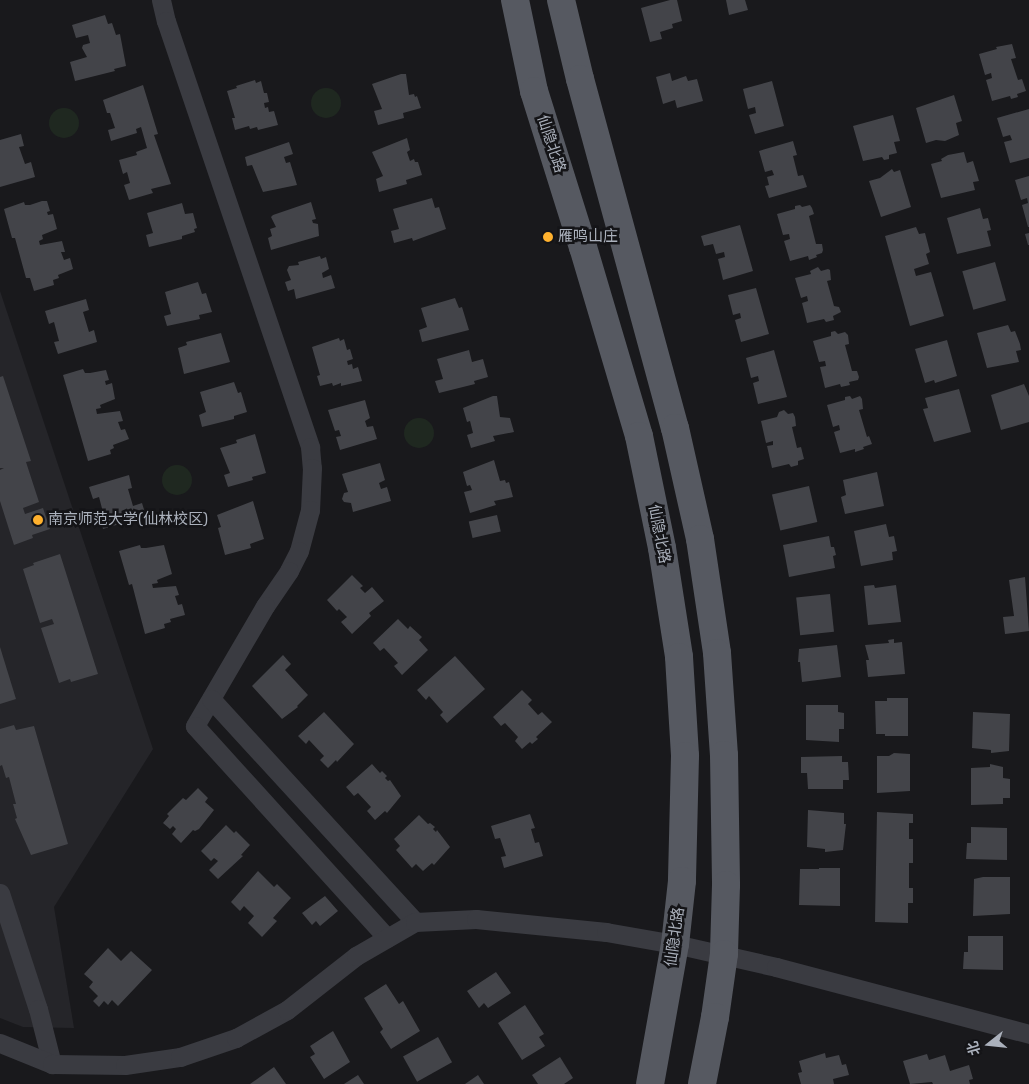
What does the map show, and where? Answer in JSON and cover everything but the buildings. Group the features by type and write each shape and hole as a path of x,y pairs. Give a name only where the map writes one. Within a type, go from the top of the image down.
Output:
{"main road":[{"name":"仙隐北路","path":"515,0 534,91 639,436 662,548 678,657 685,756 682,882 675,944 650,1084"},
{"path":"561,0 580,79 675,428 700,539 717,653 724,755 726,885 724,954 716,1018 702,1084"}],"street":[{"path":"161,0 166,21 310,447 312,468 310,510 299,551 289,571 265,606 195,726 387,938"},
{"path":"211,699 415,922"},
{"path":"0,893 38,1009 52,1064"},
{"path":"0,1043 52,1064 125,1065 180,1057 236,1038 288,1010 356,956 415,922 476,919 606,932 724,954 1029,1034"}],"shaded area":[{"path":"326,88 337,92 341,103 337,114 326,118 315,114 311,103 315,92"},
{"path":"64,108 75,112 79,123 75,134 64,138 53,134 49,123 53,112"},
{"name":"南京师范大学(仙林校区)","path":"0,291 153,749 54,907 74,1028 23,1027 0,1018"},
{"path":"419,418 430,422 434,433 430,444 419,448 408,444 404,433 408,422"},
{"path":"177,465 188,469 192,480 188,491 177,495 166,491 162,480 166,469"}],"place":[{"name":"雁鸣山庄","path":"548,237"},
{"name":"南京师范大学(仙林校区)","path":"38,520"}]}
